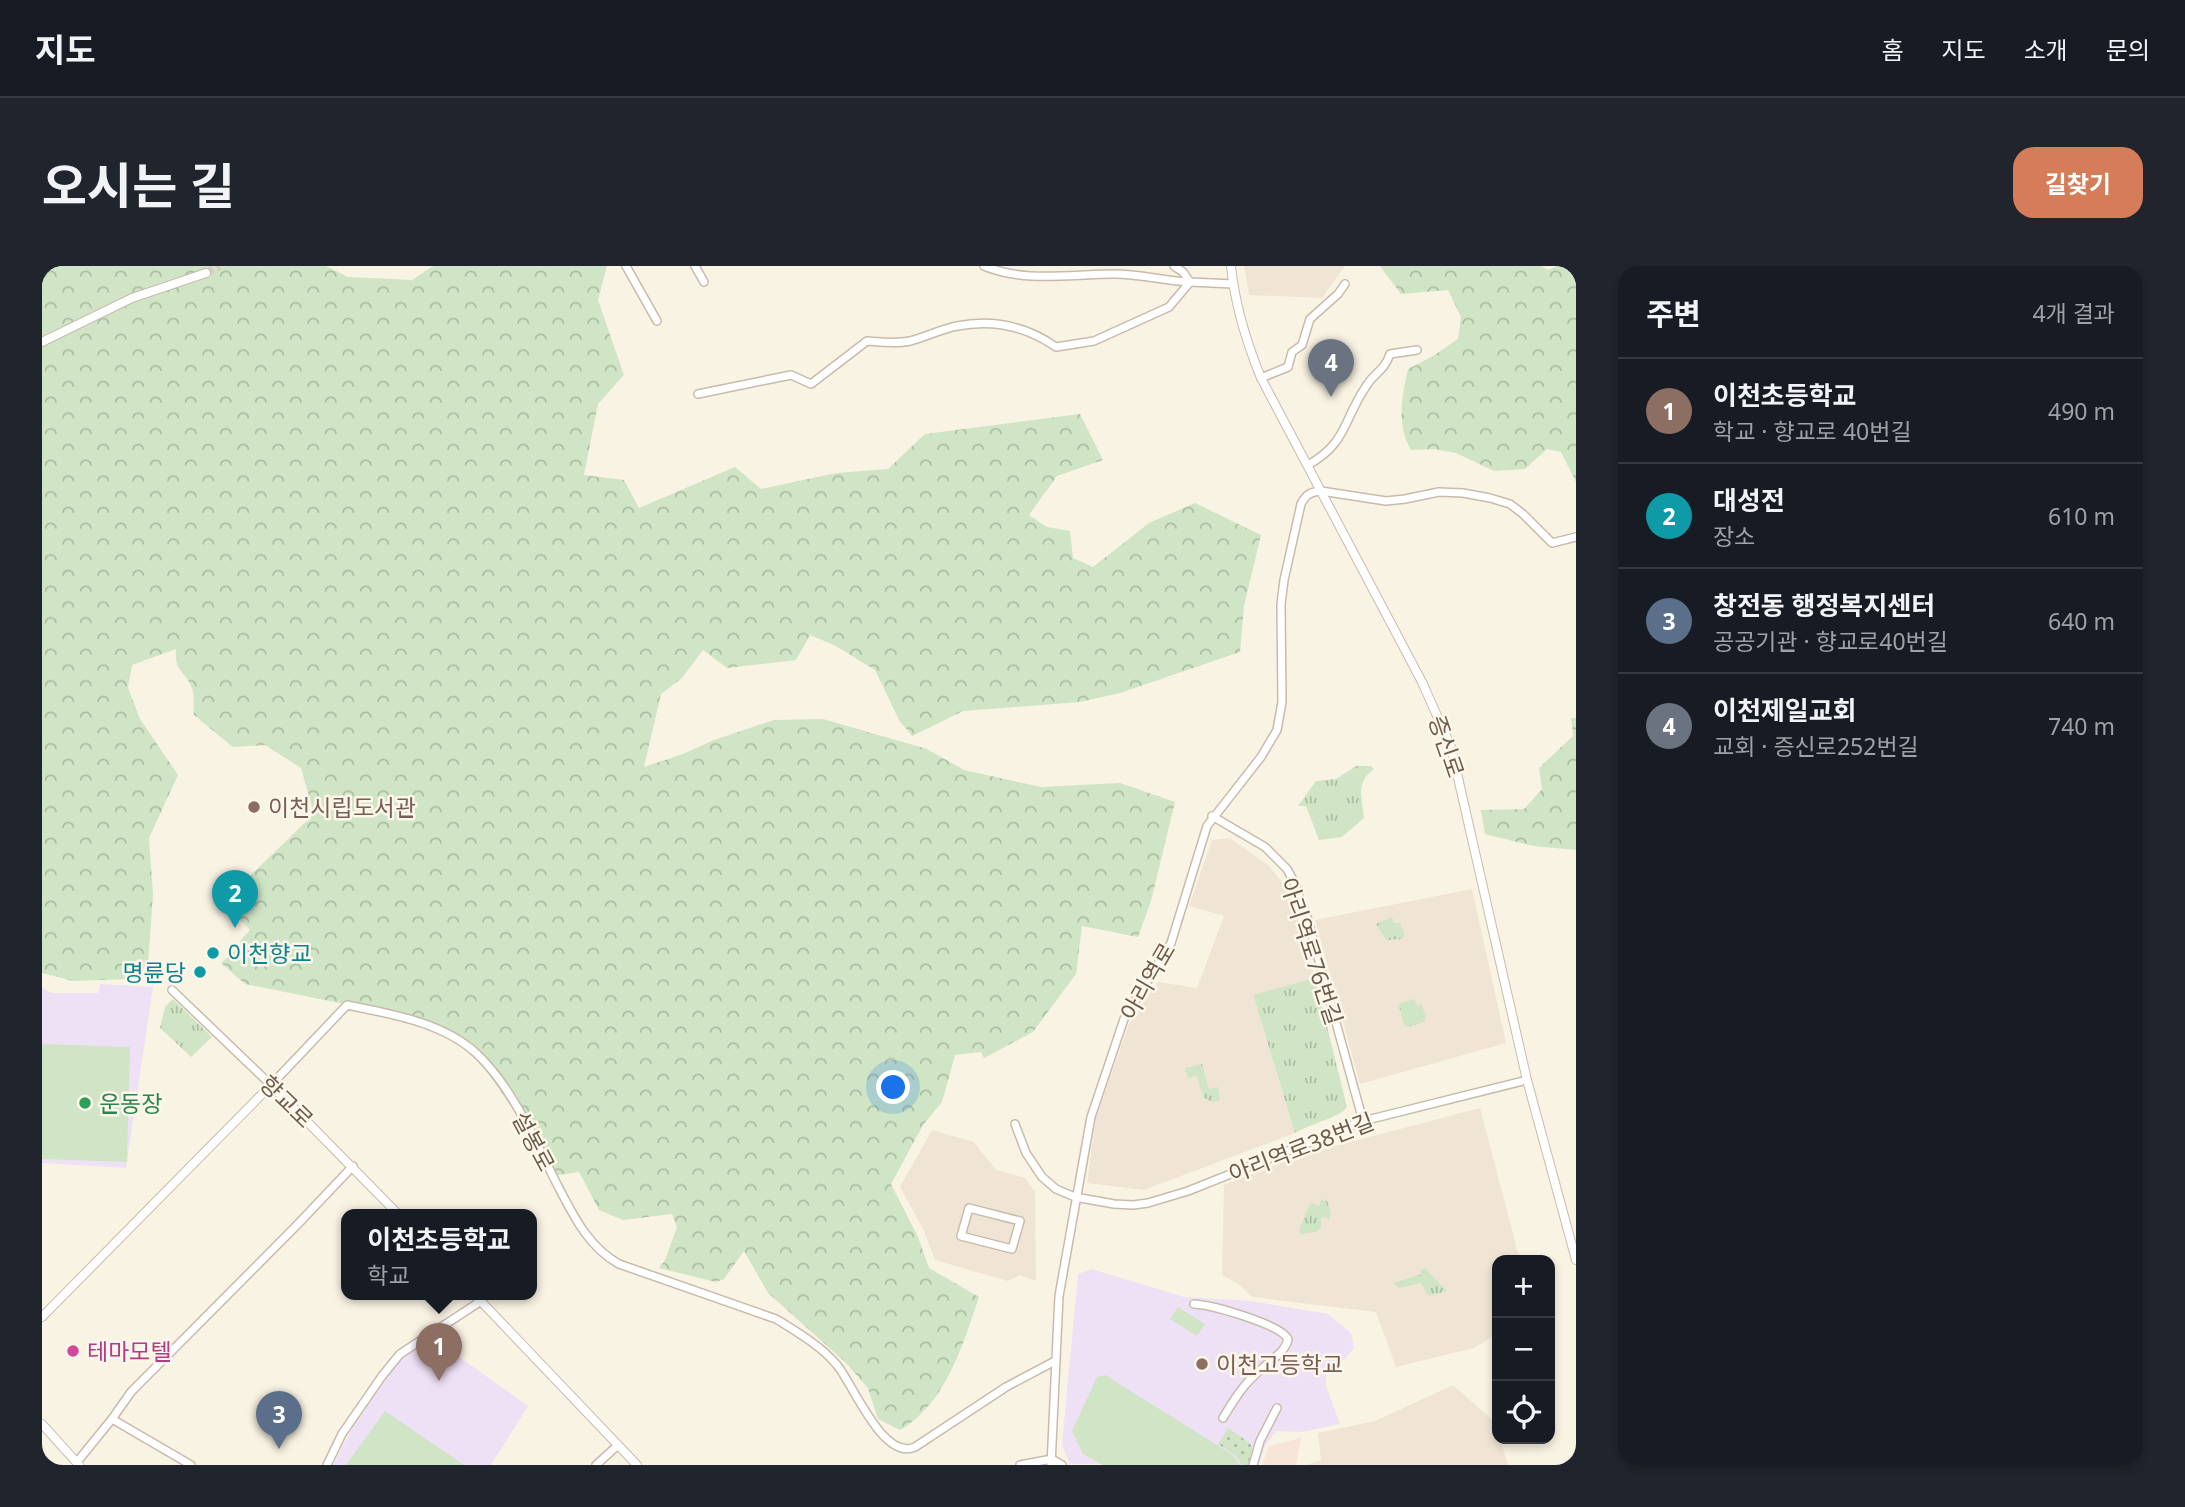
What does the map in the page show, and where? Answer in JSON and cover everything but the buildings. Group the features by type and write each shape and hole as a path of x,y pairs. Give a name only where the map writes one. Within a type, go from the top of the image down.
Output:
{"street":[{"path":"626,266 657,321"},
{"path":"695,266 704,282"},
{"path":"984,266 1030,277 1114,274 1233,285"},
{"path":"1174,266 1183,272 1190,282"},
{"name":"증신로","path":"1231,266 1245,339 1261,378 1422,682 1451,747 1527,1080 1576,1260"},
{"path":"42,342 132,298 206,273"},
{"path":"698,394 791,375 811,384 867,341 910,341 956,326 1005,324 1039,335 1056,347 1094,341 1169,307 1190,282"},
{"path":"1261,378 1288,367 1292,352 1302,345 1310,319 1338,295 1345,284"},
{"path":"1308,465 1321,458 1342,436 1364,388 1374,375 1385,367 1390,354 1416,350"},
{"path":"1321,491 1387,500 1440,492 1463,492 1510,505 1552,543 1576,537"},
{"name":"아리역로","path":"1051,1462 1061,1284 1091,1117 1118,1033 1133,1002 1171,943 1202,837 1212,816 1261,757 1277,730 1282,702 1280,625 1284,580 1301,504 1311,492 1321,491"},
{"name":"아리역로76번길","path":"1212,816 1265,847 1287,869 1293,880 1314,942 1363,1121"},
{"name":"향교로","path":"172,990 353,1166 393,1209"},
{"name":"설봉로","path":"42,1317 347,1006 400,1016 437,1029 474,1051 496,1074 578,1224 603,1254 620,1264 776,1319 798,1332 836,1364 867,1413 895,1448 909,1450 915,1447 1006,1387 1055,1361"},
{"name":"아리역로38번길","path":"1075,1198 1114,1204 1156,1201 1188,1191 1363,1121 1527,1080"},
{"path":"1015,1124 1026,1153 1042,1177 1056,1189 1075,1198"},
{"path":"42,1424 78,1464 131,1392 353,1166"},
{"path":"969,1208 1020,1221 1012,1249 961,1236 969,1208"},
{"path":"327,1465 342,1434 400,1354 475,1300"},
{"path":"480,1300 636,1465"},
{"path":"1194,1304 1221,1308 1281,1330 1288,1339 1281,1353 1245,1382 1223,1418"},
{"path":"1253,1465 1261,1438 1277,1408"},
{"path":"112,1419 191,1465"},
{"path":"596,1465 617,1446"},
{"path":"1020,1465 1051,1462 1062,1465"}],"shaded area":[{"path":"1244,266 1345,266 1322,298 1249,295"},
{"path":"1230,838 1269,866 1289,891 1315,978 1253,996 1295,1133 1144,1190 1087,1183 1096,1118 1129,1024 1158,982 1197,988 1224,916 1189,906 1212,840"},
{"path":"1472,889 1506,1043 1360,1084 1315,920"},
{"path":"100,984 153,987 126,1168 42,1163 42,988 52,993 98,993"},
{"path":"1480,1108 1519,1255 1492,1255 1492,1337 1474,1348 1396,1367 1376,1312 1252,1297 1240,1285 1222,1275 1224,1185 1301,1155"},
{"path":"932,1130 974,1142 996,1170 1025,1178 1035,1192 1036,1281 1019,1275 1008,1281 935,1260 924,1231 900,1187"},
{"name":"이천고등학교","path":"1092,1269 1184,1297 1251,1301 1328,1314 1351,1333 1354,1348 1344,1360 1326,1368 1326,1386 1340,1424 1301,1432 1276,1431 1265,1446 1259,1465 1070,1464 1062,1445 1078,1274"},
{"path":"438,1336 455,1354 528,1406 491,1465 333,1465 357,1419 402,1356"},
{"path":"1453,1385 1492,1419 1492,1444 1502,1444 1508,1465 1306,1465 1321,1460 1318,1433 1375,1421"},
{"path":"1301,1438 1296,1465 1262,1465 1269,1446"}],"green space":[{"path":"42,266 326,266 348,277 412,280 433,266 607,266 598,300 624,375 598,404 584,475 624,480 639,508 735,467 761,489 836,473 888,469 925,434 1080,414 1103,460 1057,476 1029,515 1047,527 1070,531 1073,558 1093,567 1149,523 1195,503 1261,535 1244,606 1240,652 1120,693 1080,702 963,711 912,736 899,720 875,670 834,645 810,635 796,660 727,668 703,650 682,678 661,694 644,767 774,720 823,719 927,749 964,770 1041,787 1120,783 1175,802 1151,901 1138,937 1082,926 1076,974 1033,1032 984,1058 981,1052 955,1055 942,1102 923,1125 891,1184 918,1237 929,1268 979,1297 951,1371 930,1405 916,1419 900,1430 878,1419 868,1388 845,1362 768,1293 744,1251 724,1279 716,1282 659,1268 665,1260 677,1227 672,1214 623,1220 599,1210 579,1172 558,1175 486,1070 462,1042 399,1015 245,984 221,963 242,944 240,941 250,930 223,902 314,814 301,768 265,745 233,747 194,715 192,689 178,666 176,649 132,665 128,688 140,719 178,775 149,838 153,894 148,964 131,979 73,981 42,973"},
{"path":"1380,266 1541,266 1548,270 1557,266 1576,266 1576,482 1561,452 1547,449 1525,469 1494,471 1456,453 1434,449 1411,450 1402,421 1402,400 1408,369 1458,339 1461,317 1448,290 1401,294"},
{"path":"1571,718 1576,718 1576,850 1533,846 1485,834 1481,810 1524,809 1542,789 1539,768 1573,736"},
{"path":"1356,766 1371,766 1374,769 1362,785 1364,818 1342,837 1319,840 1306,806 1298,806 1316,781 1336,779"},
{"path":"1392,917 1394,923 1400,923 1405,936 1401,939 1386,940 1376,924"},
{"path":"1315,978 1347,1107 1338,1114 1295,1133 1253,995"},
{"path":"173,999 212,1037 191,1057 160,1028 165,1007"},
{"path":"1415,999 1417,1006 1422,1004 1426,1019 1408,1027 1404,1025 1399,1006"},
{"name":"운동장","path":"42,1044 130,1047 127,1162 42,1159"},
{"path":"1202,1064 1209,1089 1218,1087 1220,1100 1212,1102 1203,1097 1197,1076 1188,1078 1185,1068"},
{"path":"1321,1199 1327,1201 1331,1213 1329,1220 1321,1218 1321,1227 1316,1232 1300,1234 1299,1230 1310,1203 1319,1206"},
{"path":"1425,1268 1447,1291 1428,1296 1421,1283 1400,1288 1393,1283 1422,1274 1421,1269"},
{"path":"1178,1307 1205,1324 1197,1336 1170,1319"},
{"path":"1105,1375 1233,1455 1240,1465 1103,1465 1083,1454 1072,1431 1097,1377"},
{"path":"385,1411 464,1465 346,1465"},
{"path":"1228,1428 1251,1444 1248,1465 1242,1465 1235,1455 1218,1444"}],"tunnel":[{"path":"206,273 220,266"}],"place":[{"name":"이천제일교회","path":"1331,397"},
{"name":"이천시립도서관","path":"254,807"},
{"name":"대성전","path":"235,928"},
{"name":"이천향교","path":"213,953"},
{"name":"명륜당","path":"200,972"},
{"name":"운동장","path":"85,1103"},
{"name":"테마모텔","path":"73,1351"},
{"name":"이천고등학교","path":"1202,1364"},
{"name":"이천초등학교","path":"439,1381"},
{"name":"창전동 행정복지센터","path":"279,1449"}]}
